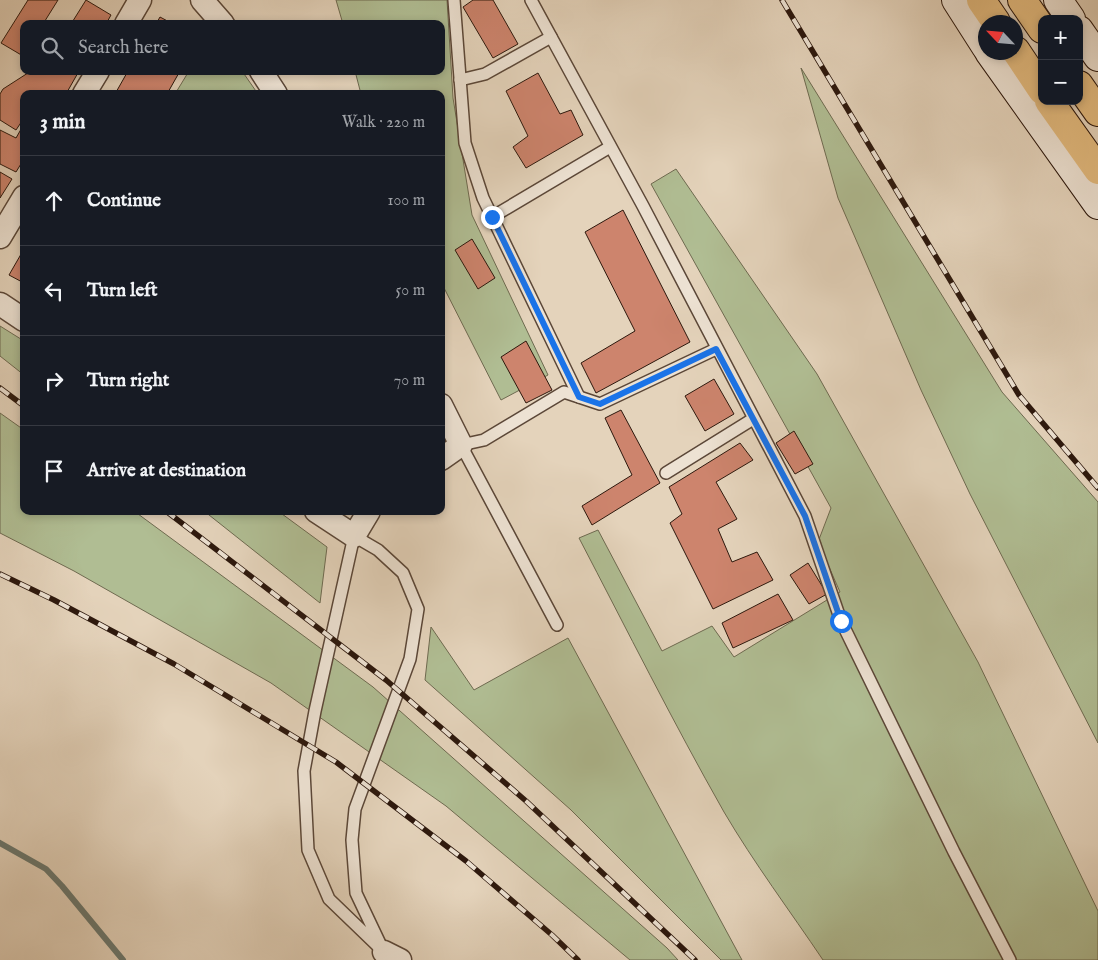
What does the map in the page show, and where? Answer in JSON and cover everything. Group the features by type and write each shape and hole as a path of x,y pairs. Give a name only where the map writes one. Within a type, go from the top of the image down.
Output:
{"highway":[{"path":"981,0 991,15"},
{"path":"1022,0 1038,23"},
{"path":"1022,60 1038,84"},
{"path":"1083,90 1098,112"},
{"path":"1052,105 1098,170"}],"main road":[{"path":"956,0 978,34"},
{"path":"1058,0 1068,15"},
{"path":"1083,36 1098,57"},
{"path":"995,60 1098,205"}],"street":[{"path":"202,0 220,20"},
{"path":"128,20 138,1"},
{"path":"86,90 96,75"},
{"path":"264,75 273,90"},
{"path":"3,226 20,203"},
{"path":"0,304 20,317"},
{"path":"445,413 461,445 445,456"},
{"path":"322,515 354,536 367,515"}],"lane":[{"path":"454,0 465,143 483,198 579,397"},
{"path":"531,0 805,516 841,621 954,852 1010,960"},
{"path":"460,80 486,74 551,37"},
{"path":"492,217 610,147"},
{"path":"557,625 461,445 484,440 564,392 600,404 716,349"},
{"path":"666,473 753,419"},
{"path":"354,536 378,550 403,573 418,609 410,659 355,809 352,840 356,893 392,956 329,899 308,850 304,772 321,683 354,536"}],"green space":[{"path":"336,0 447,0 453,98 472,215 548,375 501,400 445,290 445,90 360,90 356,75 445,75 445,20 342,20"},
{"path":"801,68 1002,392 1098,502 1098,743 970,494 921,390 838,198"},
{"path":"187,75 245,75 255,90 177,90"},
{"path":"676,169 817,374 978,662 1098,911 1098,960 823,960 724,812 650,676 579,538 598,530 662,651 712,626 734,657 840,592 818,542 831,508 651,184"},
{"path":"0,326 20,338 20,372 0,356"},
{"path":"0,413 20,427 20,515 139,515 373,687 667,948 678,960 630,960 446,806 271,683 74,571 0,533"},
{"path":"209,515 283,515 327,547 320,603"},
{"path":"431,627 474,690 568,638 742,960 721,960 571,810 425,680"}],"building":[{"path":"28,0 58,0 46,20 20,20 20,54 1,43"},
{"path":"86,0 111,15 108,20 74,20"},
{"path":"473,0 493,0 518,44 493,58 463,7"},
{"path":"538,73 560,114 571,110 583,135 526,168 513,147 528,136 506,91"},
{"path":"25,75 77,75 68,90 20,90 20,124 16,130 0,120 0,94 3,89"},
{"path":"126,75 178,75 169,90 117,90"},
{"path":"0,130 16,138 20,131 20,166 16,172 0,164"},
{"path":"0,172 12,179 0,198"},
{"path":"623,210 690,342 596,393 581,363 635,331 585,232"},
{"path":"472,239 495,278 478,289 455,250"},
{"path":"20,256 20,281 9,275"},
{"path":"526,341 552,390 526,403 501,357"},
{"path":"714,379 734,414 705,431 685,396"},
{"path":"621,410 660,483 592,525 582,506 632,475 605,418"},
{"path":"794,431 813,464 795,474 776,443"},
{"path":"740,443 753,460 716,482 737,519 718,529 732,562 757,552 773,580 713,609 670,523 682,514 669,487"},
{"path":"808,563 827,594 809,604 790,575"},
{"path":"778,594 793,620 733,648 722,623"}],"waterway":[{"path":"0,843 46,869 123,960"}],"railway":[{"path":"782,0 1019,395 1098,488"},
{"path":"0,388 20,403"},
{"path":"171,515 386,680 526,801 695,960"},
{"path":"0,574 54,600 174,664 336,762 466,861 552,935 578,960"}],"route":[{"path":"492,217 579,397 600,404 716,349 805,516 841,621"}]}
